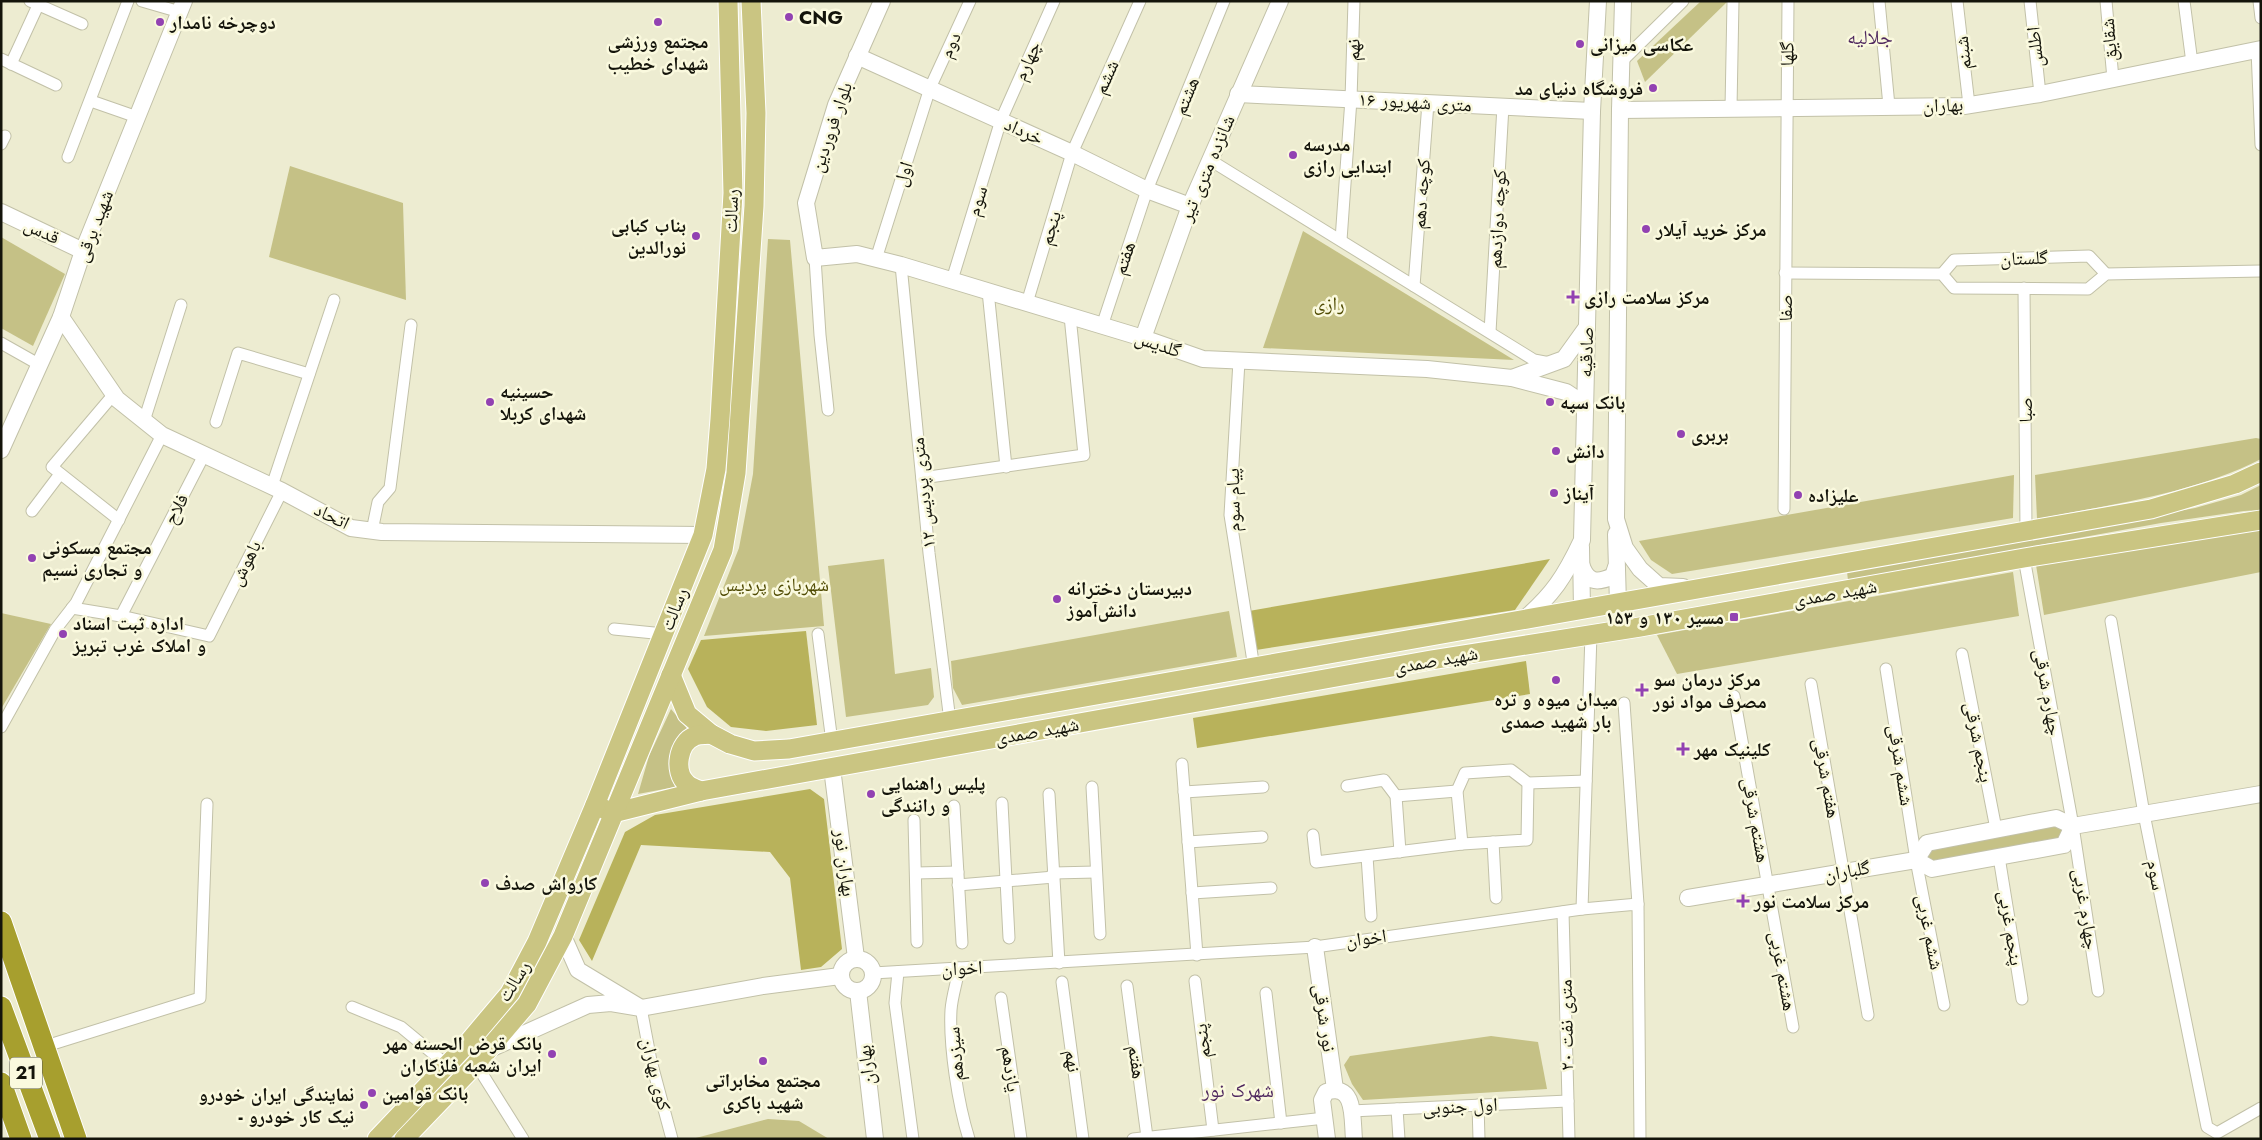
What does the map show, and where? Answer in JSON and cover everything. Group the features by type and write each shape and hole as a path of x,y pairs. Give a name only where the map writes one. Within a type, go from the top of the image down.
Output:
{"highway":[{"path":"1,922 46,1046 76,1139"},
{"name":"21","path":"1,1007 50,1139"},
{"name":"21","path":"1,1083 21,1139"}],"main road":[{"name":"رسالت","path":"377,1139 510,993 537,942 595,806 704,535 716,469 733,193 728,1"},
{"name":"رسالت","path":"404,1139 482,1057 527,1004 562,936 723,550 736,473 754,206 756,112 751,1"},
{"name":"شهید صمدی","path":"671,675 687,714 711,734 730,744 754,751 789,749 1522,621 1618,604 1692,588 2151,508 2235,484 2261,472"},
{"name":"شهید صمدی","path":"613,813 701,791 1431,660 1834,593 2024,558 2261,520"},
{"path":"1829,564 1834,593"},
{"path":"1130,689 1122,698 1123,707 1137,713"},
{"path":"1090,696 1102,704 1100,717 1094,721"},
{"path":"701,791 686,783 680,771 679,756 685,743 695,736 711,734"},
{"path":"595,806 613,813"}],"street":[{"path":"68,157 128,1"},
{"path":"142,1 182,7"},
{"name":"بلوار فروردین","path":"815,258 806,203 836,105 882,1"},
{"name":"دوم","path":"930,88 970,1"},
{"name":"چهارم","path":"1001,120 1054,1"},
{"name":"ششم","path":"1072,153 1140,1"},
{"name":"هشتم","path":"1147,190 1224,1"},
{"name":"شانزده متری تیر","path":"1143,338 1190,206 1280,1"},
{"name":"نهم","path":"1341,240 1352,99 1354,1"},
{"name":"صادقیه","path":"1522,621 1545,601 1570,567 1582,540 1592,110 1598,1"},
{"name":"صادقیه","path":"1623,1 1620,110 1616,519 1625,548 1640,570 1660,586 1692,588"},
{"path":"1621,62 1683,1"},
{"path":"1731,108 1733,1"},
{"name":"گلها","path":"1786,108 1788,1"},
{"path":"1879,1 1889,106"},
{"name":"شبنم","path":"1957,1 1969,105"},
{"name":"اطلس","path":"2030,1 2040,94"},
{"name":"شقایق","path":"2106,1 2113,79"},
{"path":"2184,1 2192,63"},
{"path":"2259,1 2261,18"},
{"path":"56,85 6,62 36,2 82,24"},
{"name":"شهید برقی","path":"1,450 61,318 83,251 182,7"},
{"path":"2259,49 2261,145"},
{"name":"بهاران","path":"1620,110 1969,105 2040,94 2259,49"},
{"name":"خرداد","path":"857,56 1001,120 1147,190 1190,206"},
{"name":"اول","path":"876,259 930,88"},
{"name":"۱۶ متری شهریور","path":"1238,94 1592,110"},
{"path":"90,101 137,117"},
{"name":"کوچه دهم","path":"1414,286 1428,103"},
{"name":"کوچه دوازدهم","path":"1490,332 1504,106"},
{"name":"صفا","path":"1784,509 1786,108"},
{"name":"سوم","path":"952,280 1001,120"},
{"name":"پنجم","path":"1027,303 1072,153"},
{"path":"1210,160 1534,360 1551,364"},
{"name":"هفتم","path":"1102,326 1147,190"},
{"name":"قدس","path":"1,212 83,251"},
{"name":"گلدیس","path":"815,258 857,254 901,265 1143,338 1203,359 1427,369 1512,378 1566,392 1584,404"},
{"name":"گلستان","path":"2089,256 2106,274 2088,289 1954,288 1942,274 1954,260 2089,256"},
{"path":"815,258 820,335 828,410"},
{"name":"۱۲ متری پردیس","path":"901,265 922,478 950,721"},
{"path":"2106,274 2261,272"},
{"path":"1785,273 1942,274"},
{"name":"صبا","path":"2024,288 2026,531"},
{"path":"988,291 1006,467"},
{"name":"باهوش","path":"121,616 209,636 277,489 309,374 334,300"},
{"path":"144,421 181,305"},
{"path":"922,478 1084,455 1070,316"},
{"name":"اتحاد","path":"61,318 114,394 162,435 277,489 351,528 372,530 704,535"},
{"path":"372,530 378,502 390,488 411,325"},
{"path":"1512,378 1564,358 1587,326"},
{"path":"1,343 40,365"},
{"path":"216,422 238,353 309,374"},
{"name":"پیام سوم","path":"1238,361 1230,515 1254,668"},
{"path":"114,394 52,467 119,520"},
{"path":"1,727 55,630 72,608 162,435"},
{"name":"فلاح","path":"121,616 204,455"},
{"path":"32,511 60,474"},
{"path":"1616,519 1618,604"},
{"path":"1582,540 1582,610"},
{"name":"چهارم شرقی","path":"2024,558 2073,826"},
{"path":"1581,564 1585,575 1593,580 1603,580 1613,576 1616,567"},
{"path":"72,608 121,616"},
{"name":"سوم","path":"2111,621 2144,814 2207,1127 2217,1133 2261,1108"},
{"path":"614,629 664,634"},
{"path":"818,634 832,742"},
{"path":"1582,910 1591,634"},
{"name":"پنجم شرقی","path":"1962,654 1996,829"},
{"name":"ششم شرقی","path":"1886,669 1916,860"},
{"name":"هفتم شرقی","path":"1811,684 1868,1015"},
{"name":"هشتم شرقی","path":"1734,696 1767,885"},
{"path":"1624,703 1638,904 1640,1139"},
{"path":"1182,764 1197,955"},
{"name":"بهاران نور","path":"832,768 856,958"},
{"path":"1462,844 1456,791 1465,773 1511,770 1528,783 1586,781"},
{"path":"1347,786 1384,780 1396,796 1400,852"},
{"path":"1314,834 1316,862 1462,844 1527,840 1528,783"},
{"path":"1092,787 1100,934"},
{"path":"1184,792 1263,787"},
{"path":"1396,796 1456,791"},
{"path":"1049,794 1058,963"},
{"path":"2073,826 2064,845 1932,869 1916,860 1927,842 2056,818 2073,826 2261,794"},
{"path":"1002,803 1008,938"},
{"path":"46,1046 200,998 207,804"},
{"path":"954,806 962,943"},
{"path":"914,820 917,942"},
{"name":"چهارم غربی","path":"2073,826 2098,991"},
{"path":"1188,842 1262,837"},
{"path":"1493,842 1496,898"},
{"path":"1367,856 1371,916"},
{"name":"پنجم غربی","path":"1999,857 2022,999"},
{"name":"گلباران","path":"1688,898 1916,860"},
{"name":"ششم غربی","path":"1916,860 1944,1005"},
{"path":"916,873 958,872"},
{"path":"958,885 1096,872"},
{"name":"هشتم غربی","path":"1767,885 1793,1028"},
{"path":"1192,893 1271,888"},
{"name":"اخوان","path":"873,973 1315,947 1563,912 1638,904"},
{"name":"۲۰ متری نفت","path":"1563,912 1569,1139"},
{"path":"562,936 578,970 641,1008"},
{"name":"نور شرقی","path":"1315,947 1335,1089"},
{"path":"856,958 866,961 873,973 868,987 858,991 848,989 840,976 843,966 851,959 856,958"},
{"name":"سیزدهم","path":"959,968 952,1009 952,1036 960,1112 969,1139"},
{"path":"898,972 895,1003 913,1139"},
{"path":"523,1139 482,1057 588,1005 611,1003 641,1008 763,986 840,976"},
{"name":"پنجم","path":"1195,981 1212,1130"},
{"name":"نهم","path":"1062,982 1083,1139"},
{"name":"هفتم","path":"1127,986 1147,1137"},
{"name":"بهاران","path":"858,991 875,1139"},
{"path":"1266,993 1281,1123"},
{"name":"یازدهم","path":"1001,998 1022,1139"},
{"path":"352,1007 401,1027 447,1064"},
{"name":"کوی بهاران","path":"641,1008 651,1061 672,1139"},
{"path":"1327,1139 1322,1100 1326,1092 1335,1089 1343,1091 1349,1097 1354,1139"},
{"name":"اول جنوبی","path":"1351,1111 1568,1101"},
{"path":"1478,1105 1479,1139"},
{"path":"1397,1109 1399,1139"},
{"path":"1133,1139 1179,1136 1212,1130 1324,1118"},
{"path":"1248,1126 1249,1139"}],"green space":[{"path":"1701,1 1728,1 1645,82 1637,61"},
{"path":"290,166 403,203 406,300 269,257"},
{"name":"رازی","path":"1303,231 1514,360 1263,348"},
{"path":"1,237 65,274 33,346 1,328"},
{"name":"شهربازی پردیس","path":"768,239 790,240 824,626 704,636 739,548 753,474"},
{"path":"2256,438 2261,439 2261,459 2208,481 2123,503 2037,519 2035,475"},
{"path":"2014,475 2013,518 1672,574 1651,560 1639,541"},
{"path":"2261,485 2261,510 2161,523 1848,580 1847,572 2195,508 2241,495"},
{"path":"2249,530 2261,530 2261,572 2044,615 2036,565"},
{"path":"884,559 895,674 931,668 934,697 928,705 846,717 828,566"},
{"path":"2013,572 2019,616 1677,674 1657,635"},
{"path":"1229,611 1237,657 962,705 953,688 951,661"},
{"path":"1,613 51,624 1,709"},
{"path":"671,709 689,731 671,770 675,787 638,794 649,756"},
{"path":"2056,818 2073,826 2063,845 1932,869 1917,860 1927,843"},
{"path":"1491,1036 1538,1042 1547,1089 1363,1100 1352,1084 1344,1065 1350,1056"},
{"path":"768,1119 799,1121 829,1139 692,1139"}],"shaded area":[{"path":"1550,559 1515,610 1256,650 1249,611"},
{"path":"806,631 817,725 766,731 731,727 707,707 688,669 701,640"},
{"path":"1526,661 1530,694 1197,748 1193,718"},
{"path":"810,789 824,799 842,949 821,967 801,970 790,878 770,852 641,845 592,961 579,940 625,832 655,815"}],"place":[{"name":"CNG","path":"789,17"},
{"name":"دوچرخه نامدار","path":"160,22"},
{"name":"مجتمع ورزشی شهدای خطیب","path":"658,22"},
{"name":"عکاسی میزانی","path":"1580,44"},
{"name":"فروشگاه دنیای مد","path":"1653,88"},
{"name":"مدرسه ابتدایی رازی","path":"1293,155"},
{"name":"مرکز خرید آیلار","path":"1646,229"},
{"name":"بناب کبابی نورالدین","path":"696,236"},
{"name":"مرکز سلامت رازی","path":"1573,297"},
{"name":"حسینیه شهدای کربلا","path":"490,402"},
{"name":"بانک سپه","path":"1550,402"},
{"name":"بربری","path":"1681,434"},
{"name":"دانش","path":"1556,451"},
{"name":"آیناز","path":"1554,493"},
{"name":"علیزاده","path":"1798,495"},
{"name":"مجتمع مسکونى و تجارى نسیم","path":"32,558"},
{"name":"دبیرستان دخترانه دانش‌آموز","path":"1057,599"},
{"name":"مسیر ۱۳۰ و ۱۵۳","path":"1734,617"},
{"name":"اداره ثبت اسناد و املاک غرب تبریز","path":"63,634"},
{"name":"میدان میوه و تره بار شهید صمدی","path":"1556,680"},
{"name":"مرکز درمان سو مصرف مواد نور","path":"1642,690"},
{"name":"کلینیک مهر","path":"1683,749"},
{"name":"پلیس راهنمایی و رانندگی","path":"871,794"},
{"name":"کارواش صدف","path":"485,883"},
{"name":"مرکز سلامت نور","path":"1743,901"},
{"name":"بانک قرض الحسنه مهر ایران شعبه فلزکاران","path":"552,1054"},
{"name":"مجتمع مخابراتی شهید باکری","path":"763,1061"},
{"name":"بانک قوامین","path":"372,1093"},
{"name":"نمایندگی ایران خودرو - نیک کار خودرو","path":"364,1105"}],"district":[{"name":"جلالیه","path":"1870,37"},
{"name":"شهرک نور","path":"1238,1090"}]}
